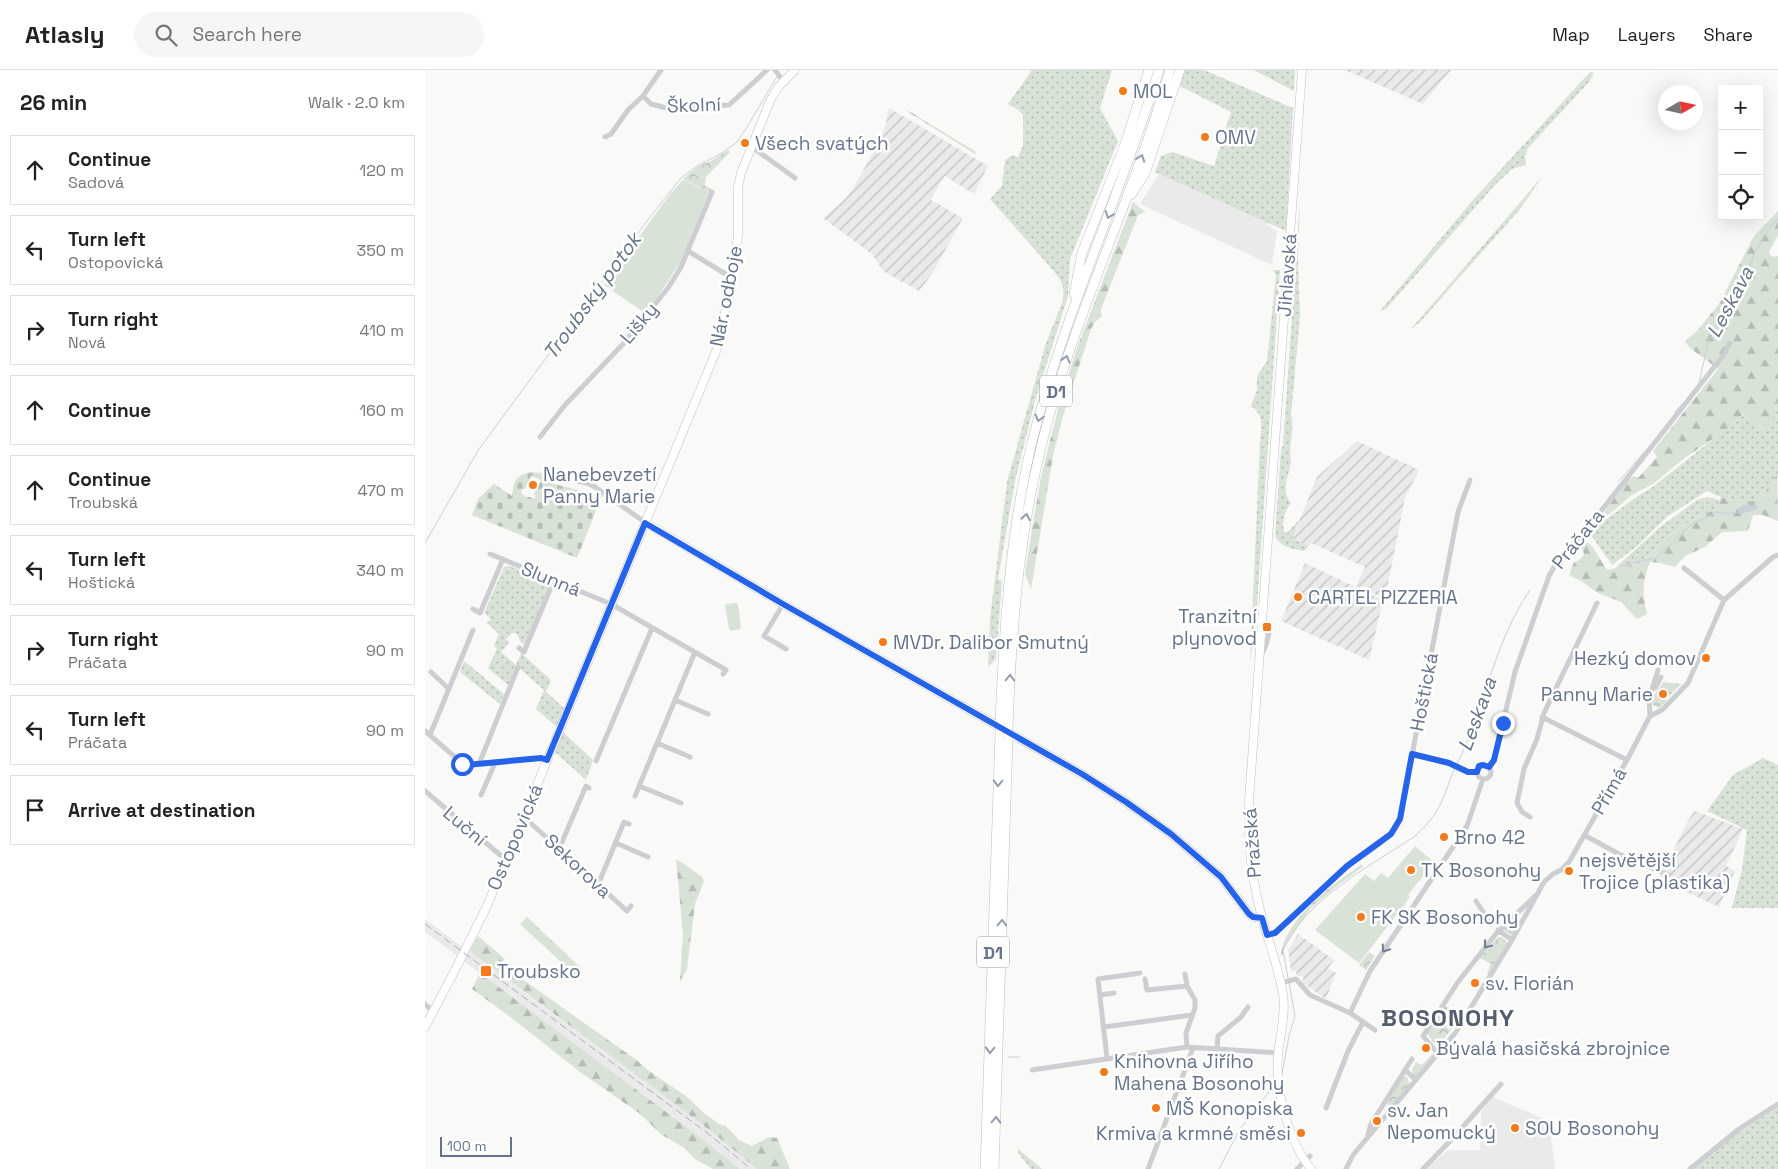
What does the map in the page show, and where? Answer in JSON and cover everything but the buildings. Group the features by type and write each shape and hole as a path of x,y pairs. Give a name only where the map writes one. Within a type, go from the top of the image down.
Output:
{"highway":[{"path":"1063,338 1082,253 1124,147 1149,70"},
{"name":"D1","path":"985,1169 1007,594 1018,512 1033,439 1063,338 1142,126 1159,70"},
{"name":"D1","path":"994,1169 1008,739 1003,728 1020,552 1034,474 1050,412 1089,293 1152,129 1170,70"},
{"path":"1123,206 1145,173 1179,70"}],"street":[{"path":"605,137 611,134 629,109 643,96 661,70"},
{"name":"Školní","path":"643,96 651,104 666,108 729,105 767,70"},
{"name":"Nár. odboje","path":"645,523 719,344 738,236 738,187 741,173 770,101 778,75 795,70"},
{"name":"Jihlavská","path":"1273,479 1302,70"},
{"path":"751,146 795,178"},
{"path":"774,173 779,166"},
{"name":"Lišky","path":"540,437 565,405 623,344 669,288 688,251 712,192"},
{"path":"688,251 731,278"},
{"name":"Práčata","path":"1489,767 1494,760 1515,672 1553,566 1583,534 1722,357 1730,343"},
{"name":"Pražská","path":"1273,479 1249,801 1249,836 1252,871 1262,918 1284,982 1277,1076 1290,1128 1311,1169"},
{"name":"Hoštická","path":"1267,935 1275,933 1347,866 1391,834 1400,819 1458,516 1470,480"},
{"path":"576,481 595,486 645,523 783,604 1003,728 1126,802 1171,834 1221,877 1249,914 1253,917 1262,918"},
{"name":"Ostopovická","path":"425,1027 487,906 645,523"},
{"name":"Slunná","path":"490,554 611,604 726,670 723,674"},
{"path":"1658,670 1649,700 1650,716 1662,710 1688,682 1724,600 1776,556"},
{"path":"473,609 480,614 503,559"},
{"path":"1684,568 1724,600"},
{"path":"522,651 554,580"},
{"path":"1530,818 1522,812 1517,803 1524,769 1537,739 1543,718 1597,603"},
{"path":"783,604 764,636 786,649"},
{"path":"597,761 616,720 652,628"},
{"path":"473,630 449,689 428,733 462,764 541,758 547,760"},
{"name":"Pražská","path":"1259,657 1266,645 1269,633"},
{"path":"635,796 695,652"},
{"path":"479,764 501,716 518,667"},
{"path":"431,672 449,689"},
{"path":"1649,700 1661,677"},
{"path":"675,700 708,714"},
{"name":"Přímá","path":"1537,894 1553,874 1561,870 1569,862 1650,716"},
{"path":"1543,718 1627,760"},
{"path":"657,743 690,757"},
{"path":"1412,754 1427,757 1468,772 1477,772"},
{"path":"481,795 495,762"},
{"path":"1350,1013 1370,971 1467,826 1483,779 1490,775 1489,767 1481,766 1477,772"},
{"path":"1477,772 1479,777 1483,779"},
{"path":"559,849 586,786 589,788"},
{"path":"639,786 681,803"},
{"name":"Luční","path":"425,791 505,860"},
{"name":"Sekorova","path":"524,817 627,911 631,906"},
{"path":"598,885 625,822 629,824"},
{"path":"1584,835 1619,854 1668,876"},
{"path":"616,843 648,856"},
{"path":"1439,1054 1423,1036 1458,982 1499,930 1537,894"},
{"path":"1346,1169 1353,1155 1439,1054 1465,1019 1537,894"},
{"path":"1476,901 1491,924"},
{"path":"1499,930 1512,940"},
{"path":"1107,1058 1098,979 1140,974"},
{"path":"1148,1169 1190,1047 1186,1033 1195,1008 1195,1000 1187,986 1185,974"},
{"path":"1145,979 1147,990 1187,986"},
{"path":"1284,982 1296,979 1310,995 1350,1013 1375,1030"},
{"path":"1100,995 1114,993"},
{"path":"425,1004 433,1012"},
{"path":"1217,1049 1218,1036 1241,1017 1248,1007"},
{"path":"1104,1027 1192,1015"},
{"path":"1327,1108 1348,1052 1363,1022"},
{"path":"1032,1070 1190,1047 1279,1053"},
{"path":"1367,1138 1371,1124 1412,1059"},
{"path":"1405,1070 1416,1080"},
{"path":"1423,1169 1501,1084"},
{"path":"1690,1169 1739,1129 1778,1104"},
{"path":"1382,1106 1389,1112"},
{"path":"1297,1169 1307,1159"}],"shaded area":[{"path":"1345,70 1451,70 1423,104"},
{"path":"889,108 988,166 974,194 945,176 934,193 931,200 963,218 932,274 919,291 883,271 872,254 823,218 851,192 880,140"},
{"path":"1159,174 1267,222 1266,224 1277,231 1272,265 1140,204"},
{"path":"1357,441 1419,470 1405,498 1385,599 1356,586 1365,567 1311,543 1309,546 1292,539 1317,477"},
{"path":"1305,563 1383,600 1369,660 1281,621"},
{"path":"1695,811 1743,829 1726,866 1735,871 1719,907 1659,879 1690,817"},
{"path":"425,919 469,952 474,953 712,1132 757,1169 740,1169 425,932"},
{"path":"1298,934 1334,960 1328,968 1336,973 1326,999 1303,983 1303,976 1297,976 1296,971 1291,971 1288,950"},
{"name":"SOU Bosonohy","path":"1493,1097 1549,1121 1555,1169 1426,1169 1448,1150 1480,1150 1481,1112"}],"green space":[{"path":"1032,70 1112,70 1100,108 1118,141 1070,259 1068,296 1035,401 1015,481 998,579 1002,581 996,659 988,667 990,619 1007,482 1045,346 1063,300 1062,284 1056,274 990,199 1002,186 1005,160 1013,155 1018,157 1023,145 1023,115 1008,104"},
{"path":"1184,70 1204,70 1293,108 1286,231 1155,172 1161,156 1172,152 1214,166 1231,112 1178,85"},
{"path":"1254,70 1295,70 1294,91"},
{"path":"1590,72 1594,73 1589,82 1528,148 1525,156 1526,165 1512,169 1495,185 1386,309 1380,311 1473,200"},
{"path":"905,110 976,152 975,154"},
{"path":"728,150 730,152 706,177 705,186 713,190 709,192 683,179 698,166 711,161"},
{"path":"1542,177 1521,208 1420,322 1411,329"},
{"path":"683,180 709,192 681,261 645,313 604,285 670,194"},
{"path":"1300,200 1298,263 1300,316 1291,415 1291,462 1286,488 1286,493 1291,503 1285,513 1283,524 1284,532 1287,533 1299,520 1292,539 1309,546 1304,551 1283,545 1275,536"},
{"path":"1133,202 1145,212 1138,215 1101,309 1102,316 1091,329 1062,419 1053,456 1031,589 1025,574 1041,477 1059,405 1077,348"},
{"path":"1778,211 1778,235 1769,252 1772,257 1778,256 1778,401 1766,431 1745,413 1727,429 1682,460 1653,484 1632,495 1606,517 1603,514 1627,480 1634,476 1638,478 1657,457 1653,451 1718,369 1689,347 1685,341 1697,331 1719,304 1754,236"},
{"path":"1273,270 1280,270 1257,605 1250,665 1261,427 1260,418 1251,406 1257,390 1257,376 1267,361 1276,275"},
{"path":"1778,401 1778,474 1758,501 1732,500 1707,491 1668,516 1636,547 1612,565 1589,532 1654,486 1746,413 1764,430 1770,419 1772,419"},
{"path":"532,472 551,474 550,483 602,496 577,558 472,515 478,499 494,484 512,496 516,479","holes":["531,476 541,480 534,494 536,496 533,499 521,493"]},
{"path":"1777,474 1778,521 1763,515 1753,515 1748,531 1722,532 1705,547 1685,556 1675,567 1650,562 1645,576 1644,588 1647,614 1637,619 1621,602 1598,593 1569,575 1574,562 1580,560 1584,554 1581,544 1585,541 1592,546 1607,570 1645,562 1645,559 1679,527 1716,509 1721,497 1739,501 1758,501"},
{"path":"1708,497 1719,500 1716,509 1679,527 1645,559 1645,562 1614,569 1660,527 1697,500"},
{"path":"509,566 551,582 526,643 524,645 517,634 513,633 506,639 509,643 501,652 516,665 521,653 551,680 546,692 564,708 557,727 536,709 544,690 517,666 508,685 488,668 497,649 494,646 499,634 487,623 491,619 484,613 504,567"},
{"path":"738,604 741,627 731,631 725,606"},
{"path":"464,661 504,694 500,704 460,672"},
{"path":"1663,682 1681,684 1665,703 1658,708 1653,705 1651,700"},
{"path":"563,732 593,760 586,780 555,752"},
{"path":"1763,758 1778,765 1778,908 1732,908 1742,869 1747,830 1707,811 1733,775"},
{"name":"FK SK Bosonohy","path":"1415,846 1434,862 1408,895 1410,896 1405,904 1359,963 1315,930 1365,874 1374,881 1381,873 1388,878"},
{"path":"676,860 702,877 704,881 695,904 687,969 680,982 683,934"},
{"path":"1362,864 1363,867 1339,884 1310,909 1283,949 1283,955 1281,955 1284,941 1301,915 1338,881"},
{"path":"527,917 582,969 575,975 520,924"},
{"path":"1516,918 1520,921 1512,936 1504,930"},
{"path":"478,936 505,959 501,964 686,1096 705,1114 719,1124 726,1126 739,1140 752,1146 769,1137 777,1138 790,1169 757,1169 712,1132 470,951"},
{"path":"1498,937 1506,940 1507,943 1489,975 1487,973 1491,964 1480,958"},
{"path":"1369,952 1375,956 1366,970 1359,965"},
{"path":"480,973 740,1169 713,1169 695,1159 683,1147 662,1135 639,1113 580,1072 472,989"},
{"path":"1445,1006 1462,1016 1437,1047 1427,1034"},
{"path":"1433,1053 1435,1055 1415,1077 1413,1076 1412,1069 1416,1062 1422,1065"},
{"path":"1404,1075 1407,1077 1410,1085 1392,1106 1388,1106 1387,1102"},
{"path":"1778,1107 1778,1169 1693,1169 1739,1132"},
{"path":"1018,1149 1042,1169 1031,1169 1018,1153"}],"water":[{"path":"1744,505 1757,505 1758,508 1739,514 1738,509"}],"waterway":[{"name":"Troubský potok","path":"425,543 479,449 650,217 681,178 737,142 778,75"},
{"name":"Leskava","path":"1699,383 1709,339 1746,279 1754,254 1771,226 1778,219"},
{"name":"Leskava","path":"1675,412 1682,404"},
{"name":"Leskava","path":"1618,482 1647,449"},
{"path":"1620,566 1656,558 1692,524 1717,512 1727,514 1739,512"},
{"name":"Leskava","path":"1457,764 1467,742 1507,631 1530,590"},
{"name":"Leskava","path":"1288,978 1283,950 1294,931 1308,914 1341,885 1415,836 1425,826 1441,804 1455,767"},
{"name":"Leskava","path":"1282,1074 1295,1016 1289,982"},
{"path":"1008,1057 1019,1057"},
{"name":"Leskava","path":"1219,1169 1240,1129 1276,1083"}],"railway":[{"path":"425,924 710,1135 751,1169"}],"place":[{"name":"MOL","path":"1123,91"},
{"name":"OMV","path":"1205,137"},
{"name":"Všech svatých","path":"745,143"},
{"name":"Nanebevzetí Panny Marie","path":"533,485"},
{"name":"CARTEL PIZZERIA","path":"1298,597"},
{"name":"Tranzitní plynovod","path":"1267,627"},
{"name":"MVDr. Dalibor Smutný","path":"883,642"},
{"name":"Hezký domov","path":"1706,658"},
{"name":"Panny Marie","path":"1663,694"},
{"name":"Brno 42","path":"1444,837"},
{"name":"TK Bosonohy","path":"1411,870"},
{"name":"nejsvětější Trojice (plastika)","path":"1569,871"},
{"name":"FK SK Bosonohy","path":"1361,917"},
{"name":"Troubsko","path":"486,971"},
{"name":"sv. Florián","path":"1475,983"},
{"name":"Bývalá hasičská zbrojnice","path":"1426,1048"},
{"name":"Knihovna Jiřího Mahena Bosonohy","path":"1104,1072"},
{"name":"MŠ Konopiska","path":"1156,1108"},
{"name":"sv. Jan Nepomucký","path":"1377,1121"},
{"name":"SOU Bosonohy","path":"1515,1128"},
{"name":"Krmiva a krmné směsi","path":"1301,1133"}],"district":[{"name":"BOSONOHY","path":"1448,1017"}],"route":[{"path":"462,764 541,758 547,760 645,523 783,604 1082,774 1126,802 1171,834 1221,877 1249,914 1253,917 1262,918 1267,935 1275,933 1347,866 1384,841 1391,834 1400,819 1412,754 1449,763 1468,772 1477,772 1479,766 1486,765 1489,767 1494,760 1503,723"}]}
